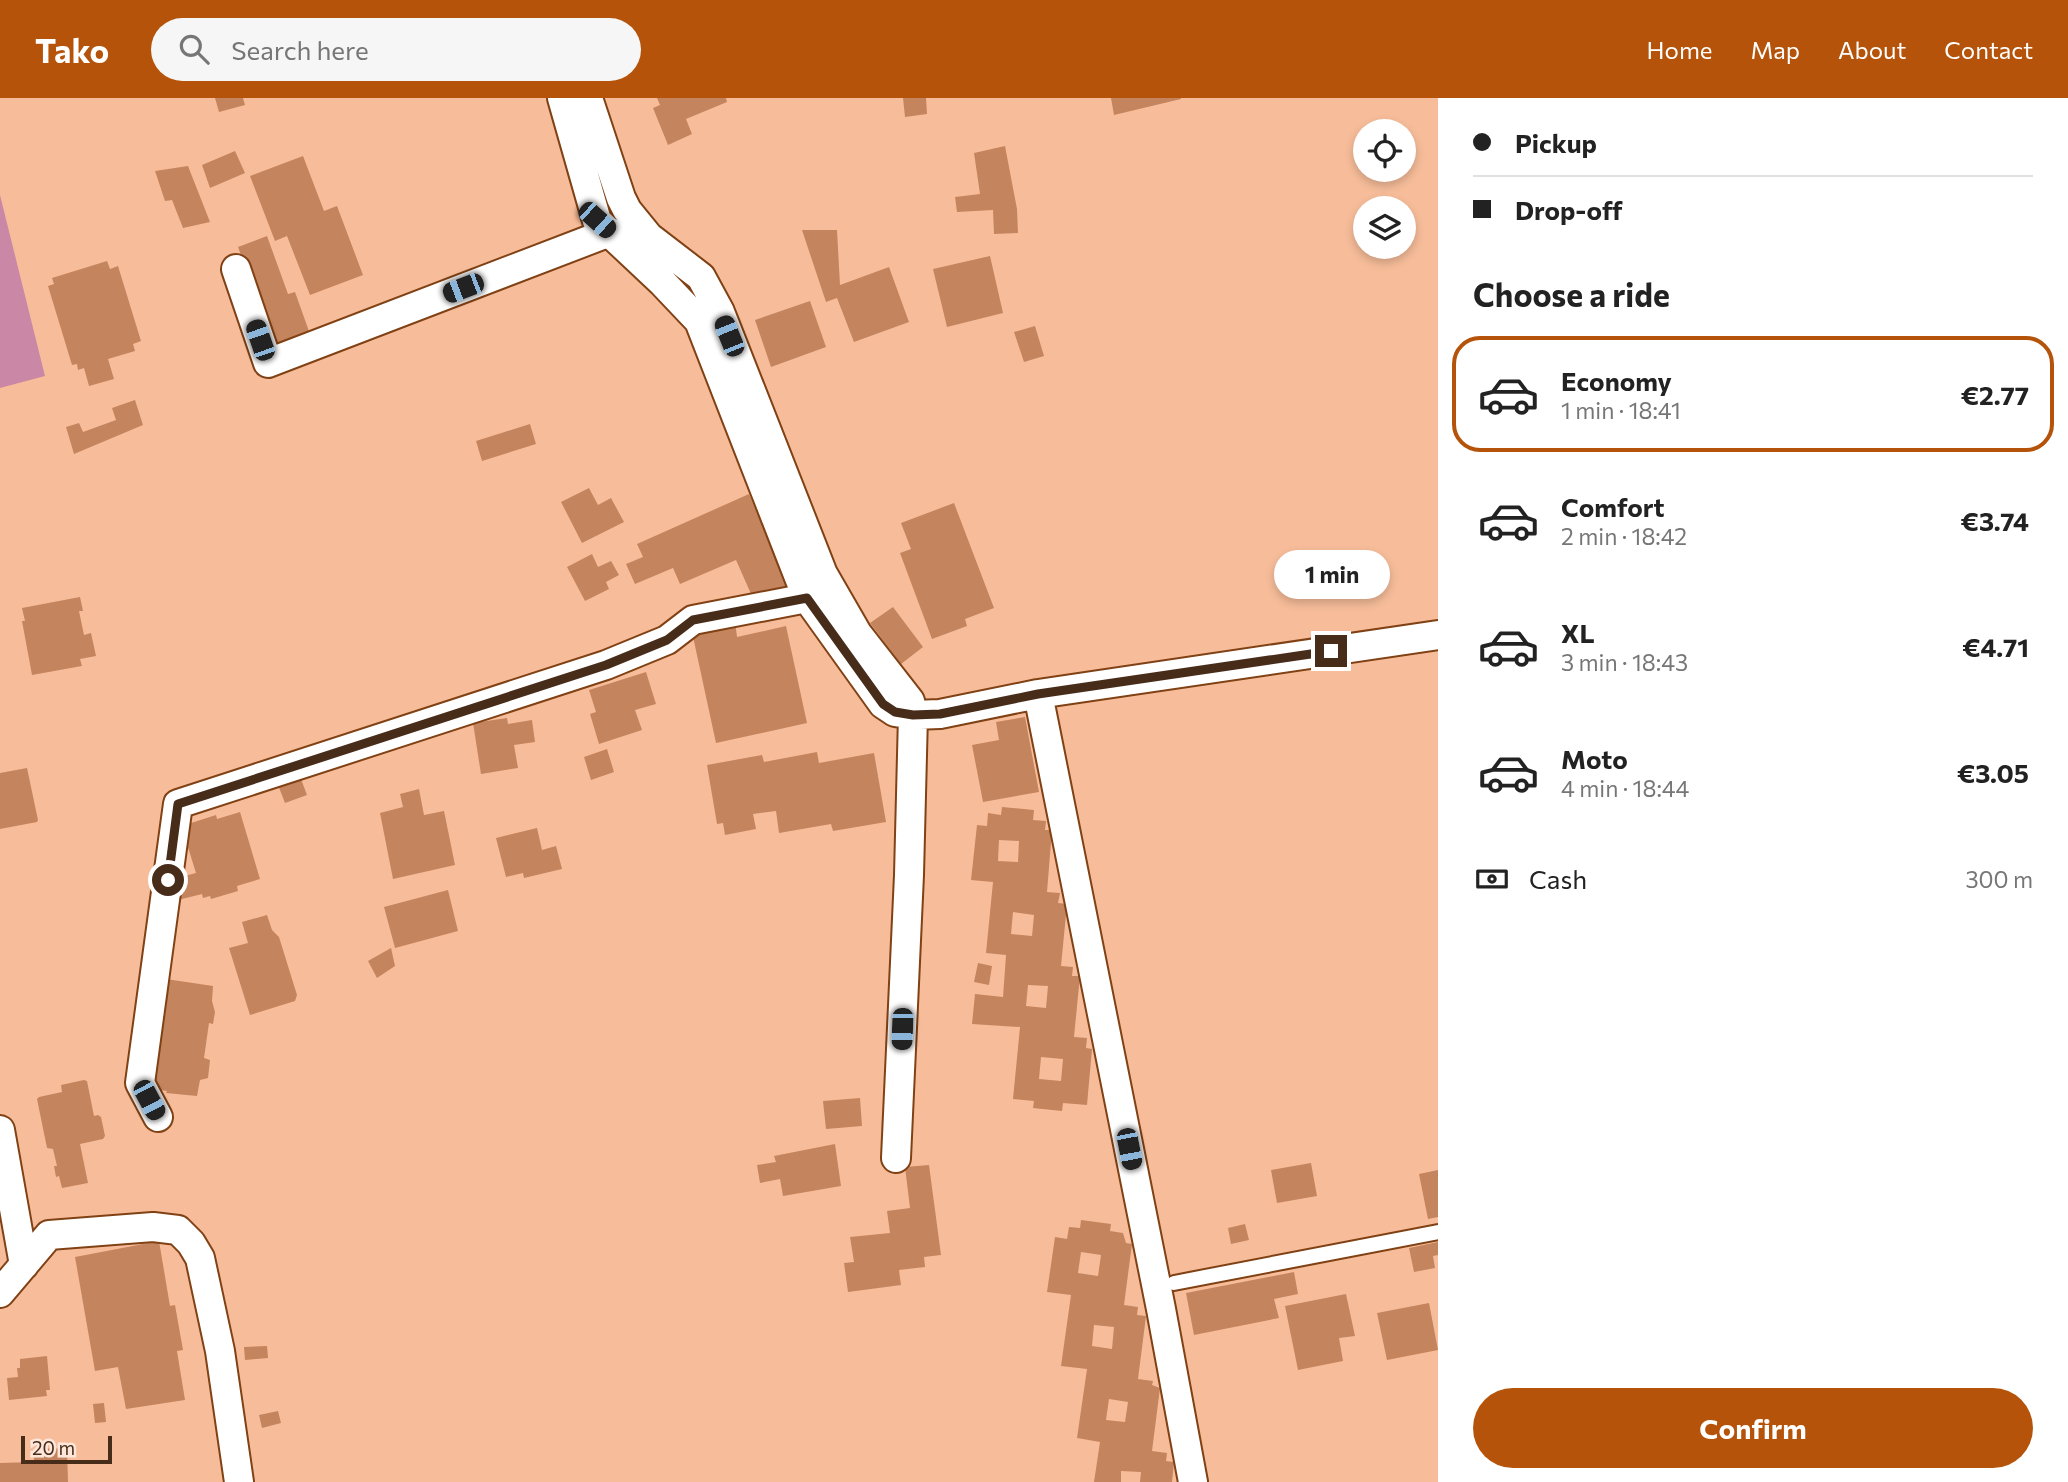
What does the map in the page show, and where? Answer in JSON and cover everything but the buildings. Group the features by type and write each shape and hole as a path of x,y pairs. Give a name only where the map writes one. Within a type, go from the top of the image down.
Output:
{"street":[{"path":"562,98 597,220 699,321 807,598 883,704 895,712 913,715 940,714 1038,694 1438,635"},
{"path":"588,98 627,210 649,237 701,277 720,312 823,574 857,632 910,701 913,715 909,875 896,1158"},
{"path":"236,269 268,363 610,232"},
{"path":"158,1117 140,1083 178,804 606,665 667,640 693,620 807,598"},
{"path":"1038,694 1193,1482"},
{"path":"0,1130 24,1265"},
{"path":"0,1293 49,1235 153,1227 178,1230 191,1243 200,1258 220,1351 239,1482"}],"lane":[{"path":"1174,1283 1438,1232"}],"shaded area":[{"path":"0,195 45,376 0,388"}],"route":[{"path":"168,880 178,804 606,665 667,640 693,620 807,598 883,704 895,712 913,715 940,714 1038,694 1331,651"}]}
